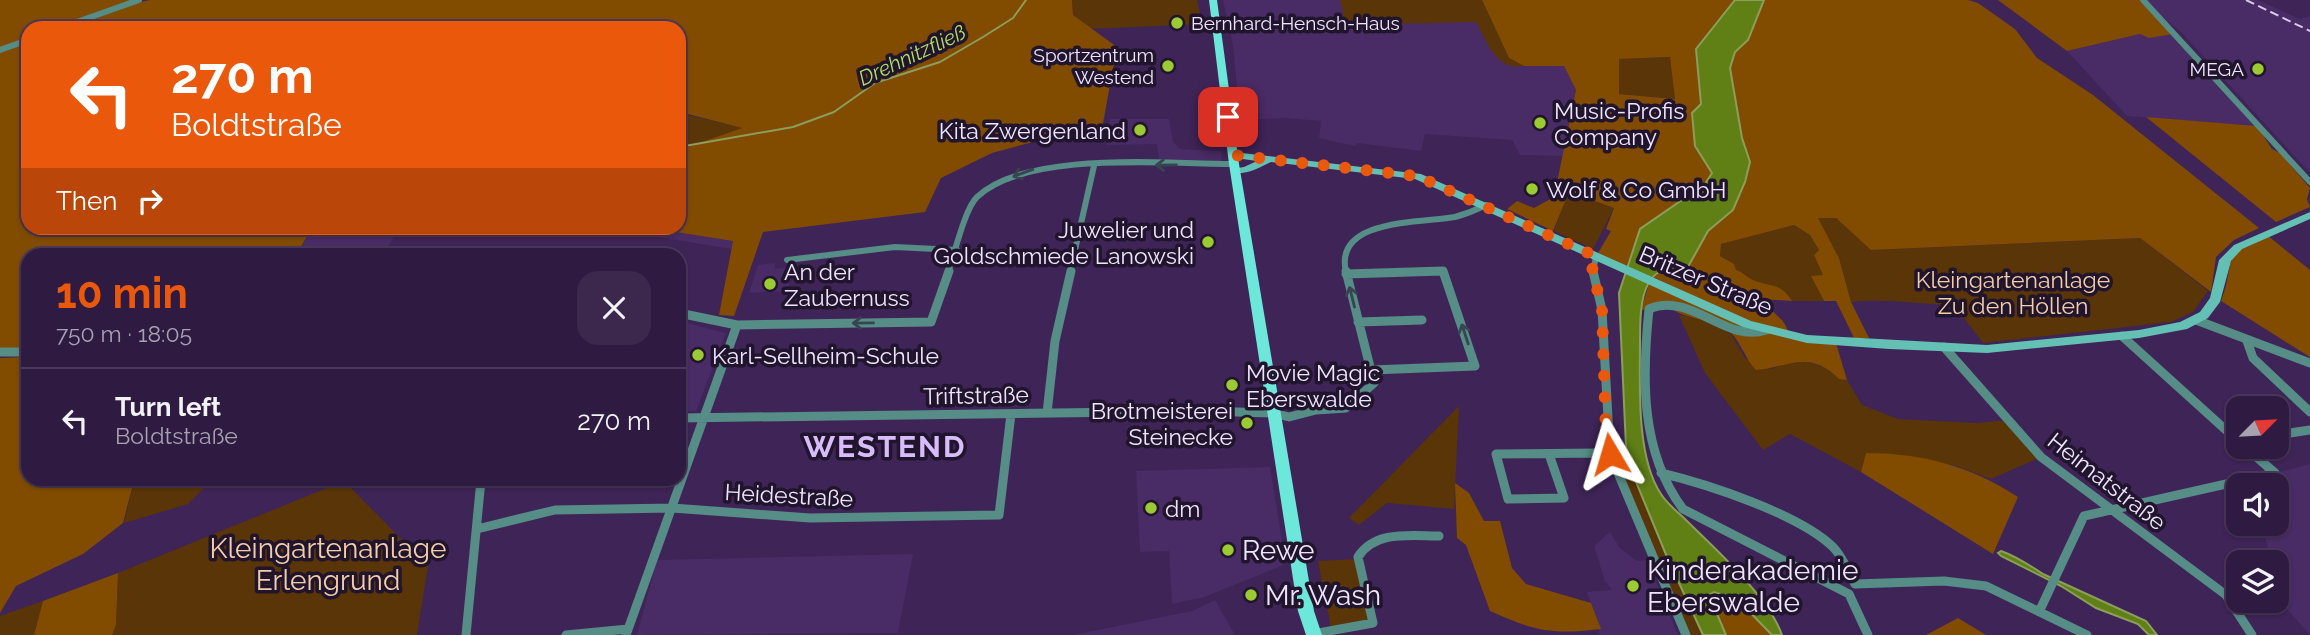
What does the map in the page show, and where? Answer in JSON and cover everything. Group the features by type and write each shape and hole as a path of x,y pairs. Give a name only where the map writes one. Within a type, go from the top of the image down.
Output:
{"main road":[{"path":"1213,0 1234,163 1273,412 1306,611 1314,634"},
{"path":"1234,163 1246,170 1270,159"},
{"path":"1234,163 1270,159 1410,174 1486,205 1616,265"},
{"path":"2196,320 2216,299 2225,260 2238,247 2310,215"},
{"name":"Britzer Straße","path":"1616,265 1766,330 1807,339 1987,349 2166,331 2196,320"}],"street":[{"path":"80,21 139,0"},
{"path":"2143,0 2310,182"},
{"path":"0,50 21,42"},
{"path":"686,314 737,325 932,322 974,199 989,187 1030,170 1234,163"},
{"path":"1047,413 1055,341 1094,166"},
{"path":"1346,274 1443,271 1475,366 1371,370 1346,274 1347,251 1354,240 1365,232 1396,221 1473,214 1486,205"},
{"path":"787,260 895,247 957,250"},
{"path":"1595,256 1592,267 1602,310 1606,435 1610,454 1686,635"},
{"path":"1766,330 1747,333 1693,310 1658,304 1649,309 1645,340 1649,414 1666,488 1683,509 1849,594 1868,635"},
{"path":"1358,322 1422,320"},
{"path":"2196,320 2310,363"},
{"path":"686,470 737,325"},
{"path":"2122,335 2226,430"},
{"path":"2247,341 2253,358 2310,412"},
{"name":"Heimatstraße","path":"1944,347 2041,457 2226,595 2252,635"},
{"path":"0,352 21,352"},
{"name":"Triftstraße","path":"686,418 1273,412 1289,417 1346,408 1373,386 1371,370"},
{"name":"Heidestraße","path":"477,529 555,510 672,508 810,518 999,515 1011,414"},
{"path":"2289,433 2310,430"},
{"path":"1549,454 1563,498 1508,499 1496,454 1549,454 1610,454"},
{"path":"2039,612 2084,516 2275,473 2259,459"},
{"path":"1661,473 1680,476 1752,503 1813,532 1833,548 1855,584"},
{"path":"466,635 481,486"},
{"path":"566,635 627,632 680,486"},
{"path":"1314,634 1373,623 1358,557 1362,548 1382,539 1439,536"},
{"path":"1855,584 1944,582 1986,586 2087,635"},
{"path":"1849,594 1855,584"}],"shaded area":[{"path":"0,0 137,0 76,21 21,21 21,41 0,49"},
{"path":"150,0 1072,0 1073,15 1117,47 1101,134 1058,135 992,153 941,178 925,212 763,232 734,316 719,315 733,241 686,234 686,148 742,128 686,114 686,21 81,21 121,6"},
{"path":"1223,0 1482,0 1509,58 1524,66 1564,66 1576,90 1563,156 1520,155 1512,140 1425,134 1421,151 1357,143 1355,146 1319,138 1321,121 1284,118 1240,120 1233,45"},
{"path":"1482,0 1735,0 1706,49 1700,74 1701,104 1692,113 1695,145 1712,173 1706,184 1640,229 1627,266 1598,253 1611,231 1606,229 1614,208 1569,192 1553,231 1507,209 1517,201 1534,208 1554,197 1576,90 1564,66 1524,66 1509,58","holes":["1670,57 1675,99 1619,94 1619,59"]},
{"path":"1735,0 1764,0 1748,40 1735,52 1730,68 1742,138 1750,162 1733,210 1708,231 1683,276 1659,272 1652,278 1644,294 1640,324 1641,420 1647,461 1661,494 1754,590 1766,605 1782,635 1772,635 1737,599 1714,592 1709,595 1726,635 1703,635 1634,477 1626,447 1619,293 1640,229 1705,184 1712,173 1695,146 1692,113 1701,104 1696,49"},
{"path":"1764,0 1968,0 1978,3 2015,29 2037,58 2093,95 2259,228 2234,240 2216,257 2211,292 2140,238 1871,250 1836,218 1818,218 1839,258 1851,302 1869,338 1854,338 1836,301 1824,301 1811,276 1823,275 1814,255 1819,250 1810,235 1794,225 1721,244 1720,256 1734,264 1736,270 1751,279 1778,287 1792,301 1762,299 1783,321 1788,331 1745,320 1653,277 1659,272 1683,276 1708,231 1733,210 1745,182 1750,162 1742,138 1730,68 1735,52 1748,40"},
{"path":"1998,0 2142,0 2173,34 2149,38 2140,34 2067,51"},
{"path":"2143,0 2258,0 2300,19 2310,16 2310,173 2182,33"},
{"path":"2140,34 2173,34 2257,126 2127,116 2067,51"},
{"path":"21,44 21,235 308,235 300,248 21,248 21,348 0,349 0,51"},
{"path":"2146,117 2257,126 2272,149 2280,153 2310,188 2307,199 2310,207 2276,222"},
{"name":"Kita Zwergenland","path":"1110,119 1169,119 1173,142 1180,149 1221,151 1222,161 1159,161 1157,144 1107,145"},
{"path":"686,234 734,241 731,249 646,235"},
{"path":"308,235 395,235 387,248 301,248"},
{"path":"2267,235 2310,270 2310,357 2221,301 2235,255"},
{"name":"An der Zaubernuss","path":"775,263 775,269 789,267 789,291 749,293 758,265"},
{"path":"1649,284 1763,330 1811,341 1836,343 1847,380 1839,379 1828,370 1809,362 1756,370 1735,337 1717,324 1671,308 1641,310"},
{"name":"Karl-Sellheim-Schule","path":"686,323 726,333 696,411 686,411"},
{"path":"21,357 21,486 134,486 123,523 83,554 16,586 0,613 0,358"},
{"path":"1866,453 1907,456 1945,463 1982,477 2018,497 1993,554 1861,472"},
{"path":"2310,464 2310,635 2289,611 2289,550 2269,550 2265,536 2289,536 2289,473 2275,473"},
{"path":"1270,467 1286,564 1204,597 1172,604 1169,551 1140,552 1136,471"},
{"path":"1455,483 1469,493 1484,521 1500,521 1512,568 1526,584 1591,603 1601,629 1568,632 1543,630 1490,611 1466,545 1457,538"},
{"name":"Kinderakademie Eberswalde","path":"1610,532 1620,548 1637,561 1647,560 1678,635 1600,635 1587,592 1612,590 1605,581 1594,546"},
{"path":"2001,551 2043,574 2146,621 2157,635 2149,635 2138,624 2096,608 2061,586 2001,556 1998,553"},
{"path":"913,554 898,633 637,635 657,560"},
{"path":"118,573 116,625 112,635 34,635 43,601"},
{"path":"1714,592 1737,599 1772,635 1726,635 1708,595"},
{"path":"1215,600 1235,635 1073,635 1192,611"},
{"path":"1958,618 1986,635 1926,635"}],"green space":[{"path":"1072,0 1197,0 1202,24 1089,29 1073,15"},
{"path":"1340,0 1482,0 1509,58 1524,66 1506,64 1500,60 1476,22 1346,25"},
{"path":"1670,57 1676,99 1618,94 1619,59"},
{"path":"686,114 743,128 686,148"},
{"path":"1568,192 1614,208 1593,249 1554,231"},
{"name":"Kleingartenanlage Zu den Höllen","path":"1818,218 1836,218 1872,250 2140,238 2208,291 2193,312 2171,322 1983,343 1954,305 1890,301 1851,302 1839,258"},
{"path":"1794,225 1810,235 1820,250 1814,255 1824,275 1812,277 1824,301 1792,301 1782,290 1749,279 1720,256 1721,244"},
{"path":"1679,315 1703,318 1731,334 1745,358 1772,369 1799,362 1824,367 1839,379 1847,380 1862,405 1898,419 1976,423 2007,420 2041,457 1991,479 1954,465 1866,453 1861,472 1790,434 1763,450 1705,373"},
{"path":"1459,406 1454,509 1387,503 1359,525 1349,518"},
{"path":"1634,477 1703,635 1686,635 1624,490 1626,479"},
{"path":"206,486 188,504 124,523 132,488"},
{"name":"Kleingartenanlage Erlengrund","path":"332,486 349,486 428,566 417,635 112,635 116,625 118,573"},
{"path":"1356,559 1368,622 1331,628 1318,561"},
{"path":"43,601 34,635 0,635 0,616"}],"waterway":[{"name":"Drehnitzfließ","path":"686,146 793,127 834,112 875,83 940,62 983,37 1013,18 1026,0"}],"railway":[{"path":"2246,0 2310,31"}],"place":[{"name":"Bernhard-Hensch-Haus","path":"1177,23"},
{"name":"Sportzentrum Westend","path":"1168,66"},
{"name":"MEGA","path":"2258,69"},
{"name":"Music-Profis Company","path":"1540,123"},
{"name":"Kita Zwergenland","path":"1140,130"},
{"name":"Wolf & Co GmbH","path":"1532,189"},
{"name":"Juwelier und Goldschmiede Lanowski","path":"1208,242"},
{"name":"An der Zaubernuss","path":"770,284"},
{"name":"Karl-Sellheim-Schule","path":"698,355"},
{"name":"Movie Magic Eberswalde","path":"1232,385"},
{"name":"Brotmeisterei Steinecke","path":"1247,423"},
{"name":"dm","path":"1151,508"},
{"name":"Rewe","path":"1228,550"},
{"name":"Kinderakademie Eberswalde","path":"1633,586"},
{"name":"Mr. Wash","path":"1251,595"}],"district":[{"name":"WESTEND","path":"885,446"}],"route":[{"path":"1228,117 1233,155 1402,172 1426,178 1595,256 1592,273 1602,310 1606,435 1610,454"}]}
